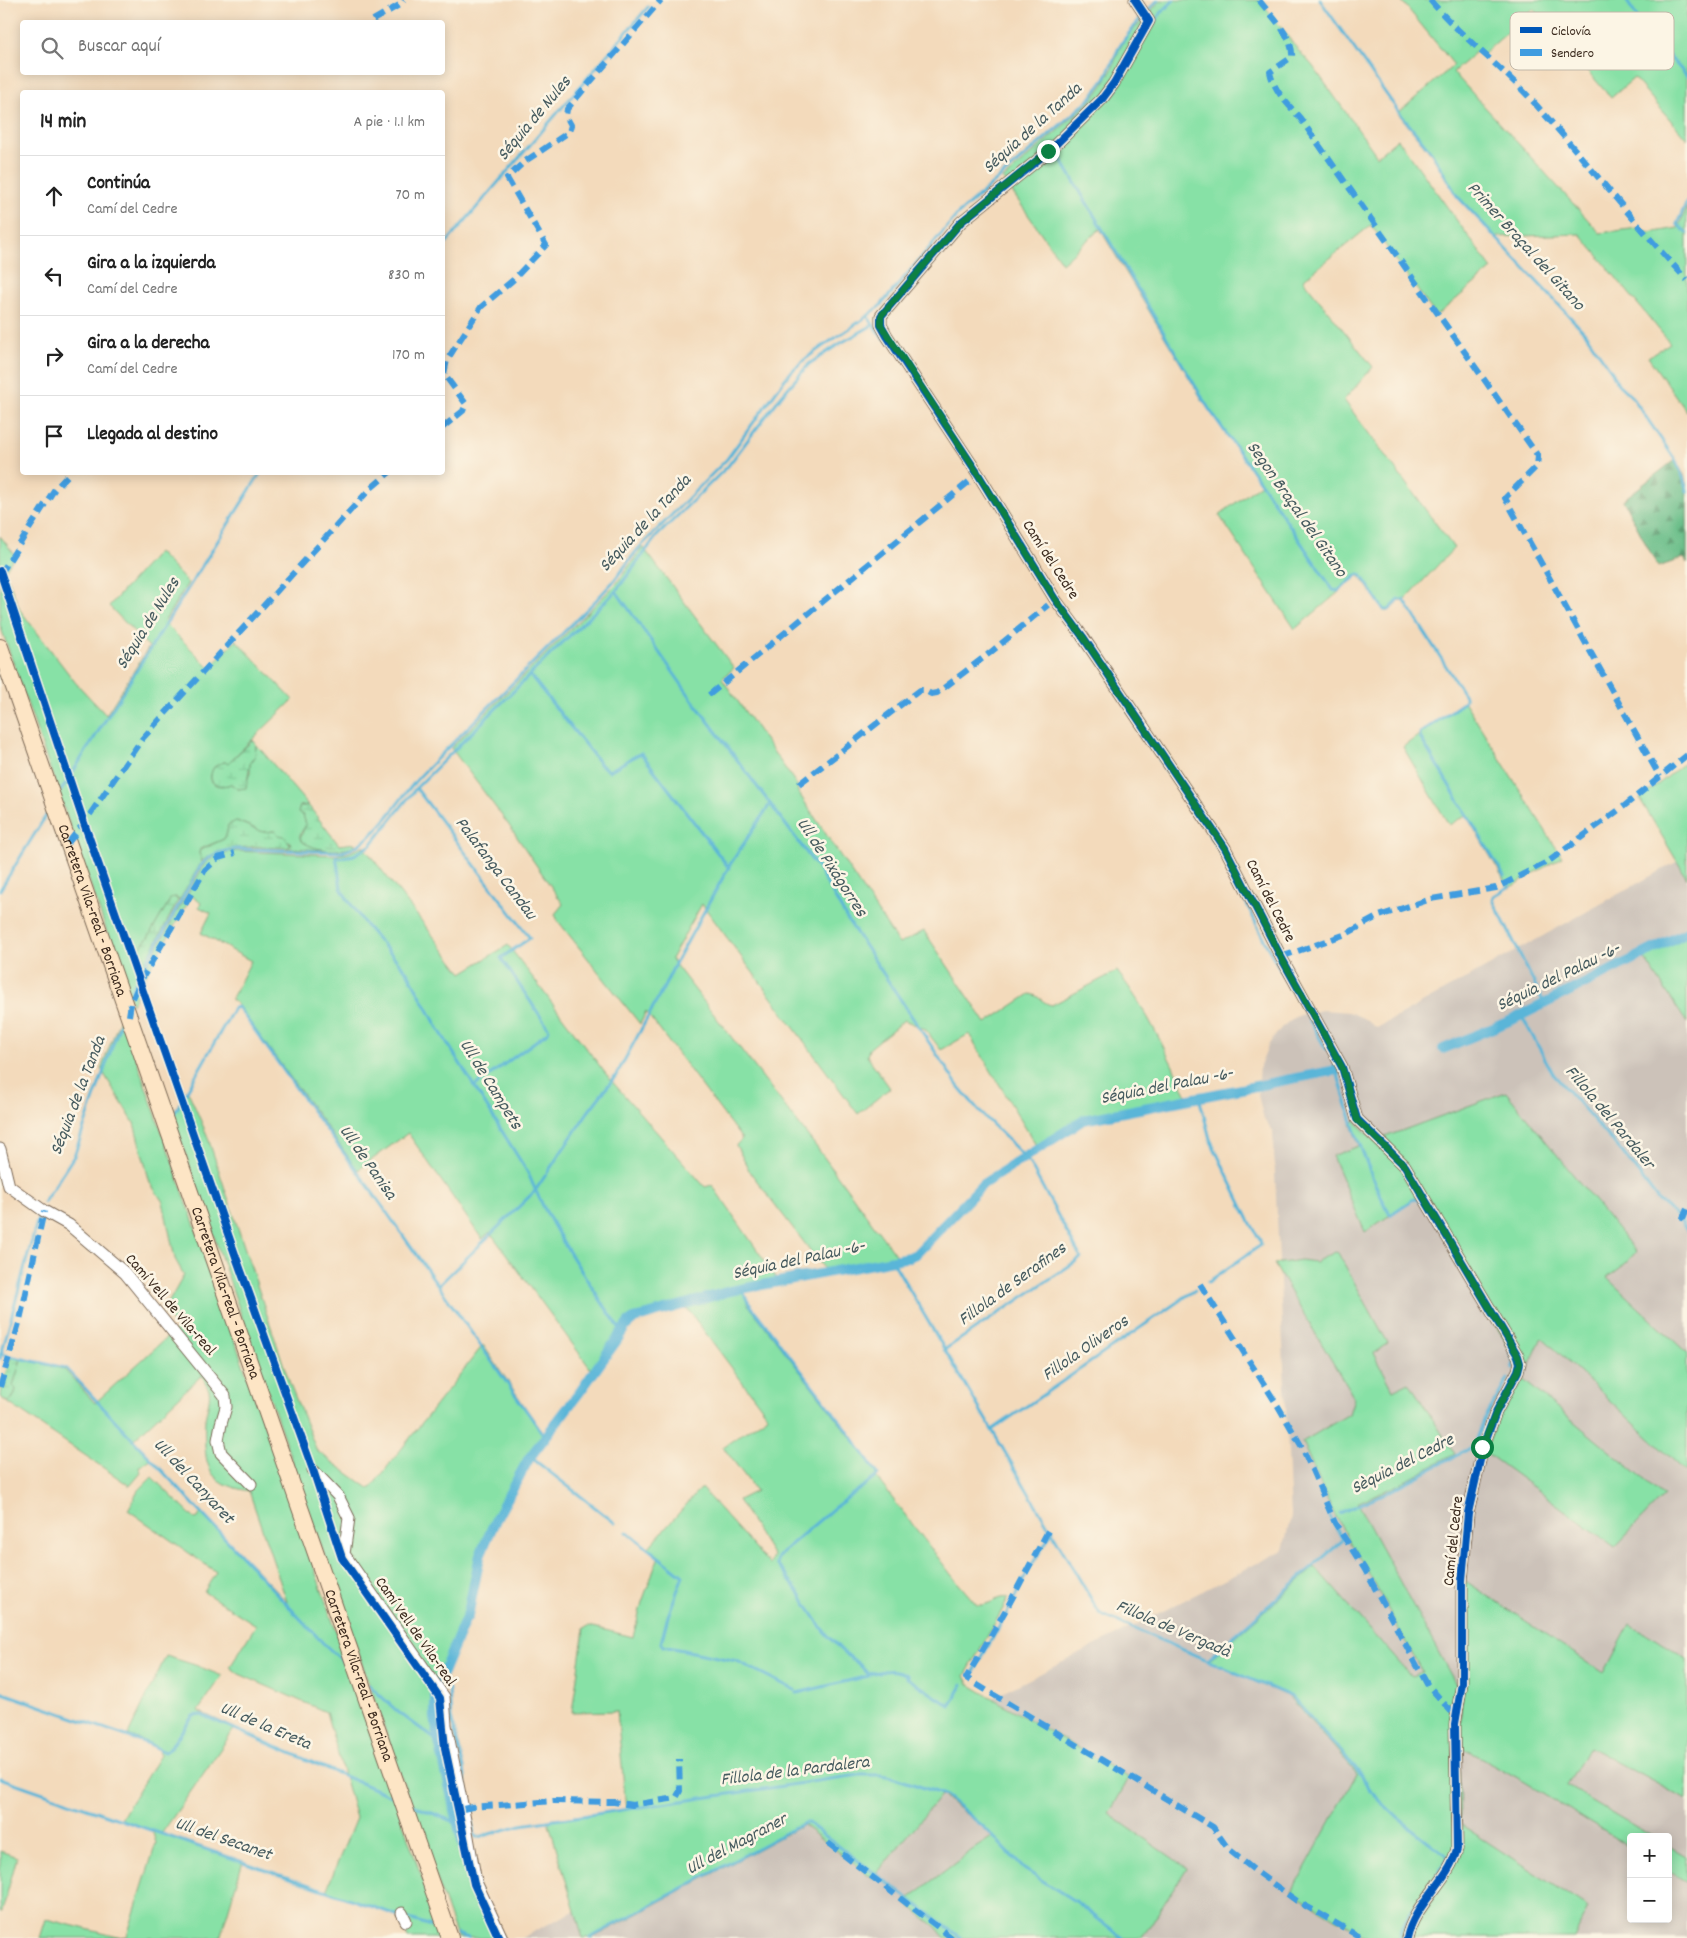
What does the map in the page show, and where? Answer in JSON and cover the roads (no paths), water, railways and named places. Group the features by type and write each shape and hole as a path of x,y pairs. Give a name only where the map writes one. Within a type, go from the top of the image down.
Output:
{"main road":[{"name":"Carretera Vila-real - Borriana","path":"0,647 450,1938"}],"street":[{"name":"Camí del Cedre","path":"1135,0 1149,21 1114,83 1102,99 1048,151 961,222 881,316 880,321 887,336 978,474 1055,599 1083,637 1225,848 1281,957 1342,1067 1357,1120 1405,1166 1518,1356 1520,1363 1518,1371 1496,1412 1482,1447 1468,1513 1462,1581 1462,1683 1455,1724 1457,1849 1450,1867 1416,1915 1407,1938"},
{"name":"Camí Vell de Vila-real","path":"0,1149 8,1186 69,1226 125,1273 226,1396 226,1407 218,1440 221,1453 251,1484"},
{"name":"Camí Vell de Vila-real","path":"313,1470 338,1496 348,1518 344,1554 444,1697 446,1725 476,1882 502,1938"}],"waterway":[{"name":"Séquia de la Tanda","path":"1146,12 1158,0"},
{"path":"1152,26 1160,14 1174,0"},
{"name":"Primer Braçal del Gitano","path":"1320,0 1398,111 1432,153 1457,196 1585,333 1618,384 1633,398 1676,461 1687,491"},
{"path":"1626,0 1634,12"},
{"name":"Séquia de Nules","path":"445,244 648,7"},
{"name":"Séquia de la Tanda","path":"131,990 200,867 211,856 236,849 342,852 365,840 376,830 422,774 597,599 638,549 727,459 788,375 810,355 881,305 958,214 1089,100 1105,78 1120,45 1142,16"},
{"path":"1674,62 1687,76"},
{"path":"1109,98 1118,87"},
{"name":"Segon Braçal del Gitano","path":"1056,151 1209,409 1333,590 1338,591 1359,574 1384,610 1389,610 1399,600 1404,600 1465,696 1463,703 1420,733 1420,737 1504,876"},
{"path":"1687,201 1677,224 1687,233"},
{"name":"Sèquia del Cedre","path":"868,317 883,339"},
{"name":"Ull de Campets","path":"622,1332 559,1235 528,1173 438,1028 408,973 367,927 348,900 341,888 336,856 340,858 354,855 371,845 416,788 616,591 656,537 728,466 782,395 809,364 873,325"},
{"name":"Séquia de Nules","path":"61,791 259,475"},
{"name":"Ull de Pixágorres","path":"616,591 694,702 818,868 847,919 958,1086 1030,1164 1081,1258 944,1350"},
{"path":"530,675 601,765 609,771 641,753 729,868"},
{"name":"Sèquia del Cedre","path":"1159,760 1167,772"},
{"name":"Palafanga Candau","path":"416,788 530,938 501,958 549,1029 548,1032 475,1086"},
{"path":"439,1285 535,1191 588,1112 617,1074 731,863 770,804"},
{"name":"Séquia de Nules","path":"0,890 47,814"},
{"name":"Sèquia del Cedre","path":"1208,833 1223,857"},
{"name":"Segon Braçal del Gitano","path":"1510,886 1494,896 1493,900 1544,1003"},
{"name":"Sèquia del Cedre","path":"1243,896 1267,946 1326,1049"},
{"name":"Séquia del Palau -6-","path":"1443,1049 1512,1020 1687,932"},
{"name":"Ull de Panisa","path":"174,1114 234,1008 238,1007 361,1176 545,1437"},
{"name":"Fillola del Pardaler","path":"1521,1015 1554,1075 1623,1153 1659,1201 1678,1217 1687,1231"},
{"name":"Séquia de la Tanda","path":"44,1202 74,1156 120,1024"},
{"name":"Sèquia del Cedre","path":"1335,1065 1354,1129 1374,1182 1390,1215 1412,1200 1417,1199 1420,1202"},
{"name":"Séquia del Palau -6-","path":"439,1682 468,1613 480,1555 500,1510 529,1458 579,1393 628,1323 634,1319 730,1291 909,1257 916,1254 983,1184 1083,1120 1337,1070"},
{"name":"Fillola Oliveros","path":"1199,1097 1210,1139 1261,1245 1208,1282"},
{"name":"Séquia de la Tanda","path":"0,1359 39,1214"},
{"name":"Fillola de Vergadà","path":"892,1260 1100,1614 1292,1697 1362,1775 1368,1789 1398,1818 1446,1855 1447,1859 1428,1889"},
{"path":"742,1289 748,1302 847,1430 878,1474 788,1547 778,1557 777,1564 797,1590 823,1630 841,1650 868,1674 898,1671 907,1677"},
{"name":"Fillola Oliveros","path":"992,1430 1195,1290"},
{"name":"Séquia del Palau -6-","path":"471,1619 484,1555 498,1523 533,1459 584,1392 629,1328 635,1323 634,1319"},
{"name":"Sèquia del Cedre","path":"1510,1353 1513,1359 1513,1369"},
{"name":"Ull del Canyaret","path":"0,1354 66,1368 323,1643 347,1665"},
{"name":"Sèquia del Cedre","path":"1340,1513 1394,1489 1467,1450 1476,1442 1484,1420 1508,1379"},
{"path":"533,1459 615,1523"},
{"name":"Sèquia del Cedre","path":"1208,1659 1343,1540 1330,1516"},
{"path":"973,1673 1028,1571 1053,1531"},
{"path":"627,1532 683,1576 668,1616 661,1643 663,1646 737,1661 795,1690"},
{"path":"797,1693 869,1676"},
{"path":"906,1677 950,1706 963,1684"},
{"name":"Fillola de la Pardalera","path":"439,1682 446,1684 449,1690 451,1718 464,1768 468,1800"},
{"name":"Ull del Canyaret","path":"369,1685 398,1712 439,1742"},
{"name":"Ull de la Ereta","path":"0,1692 149,1744 165,1752 193,1716 202,1715 391,1796"},
{"name":"Séquia del Palau -6-","path":"435,1694 435,1718 439,1742 473,1888"},
{"name":"Fillola de la Pardalera","path":"470,1812 474,1834 476,1837 479,1837 521,1825 837,1778 882,1775 945,1795 985,1828 1024,1869 1076,1902 1123,1938"},
{"name":"Ull del Secanet","path":"0,1778 399,1916"},
{"name":"Ull de la Ereta","path":"412,1805 457,1823"},
{"name":"Ull del Magraner","path":"590,1938 804,1823 808,1823 961,1938"},
{"name":"Fillola de Vergadà","path":"1400,1938 1402,1928 1417,1904"},
{"name":"Ull del Secanet","path":"409,1919 438,1928"},
{"name":"Ull del Secanet","path":"457,1934 468,1938"}],"water label":[{"name":"Fillola de Serafines","path":"1013,1285"}]}
